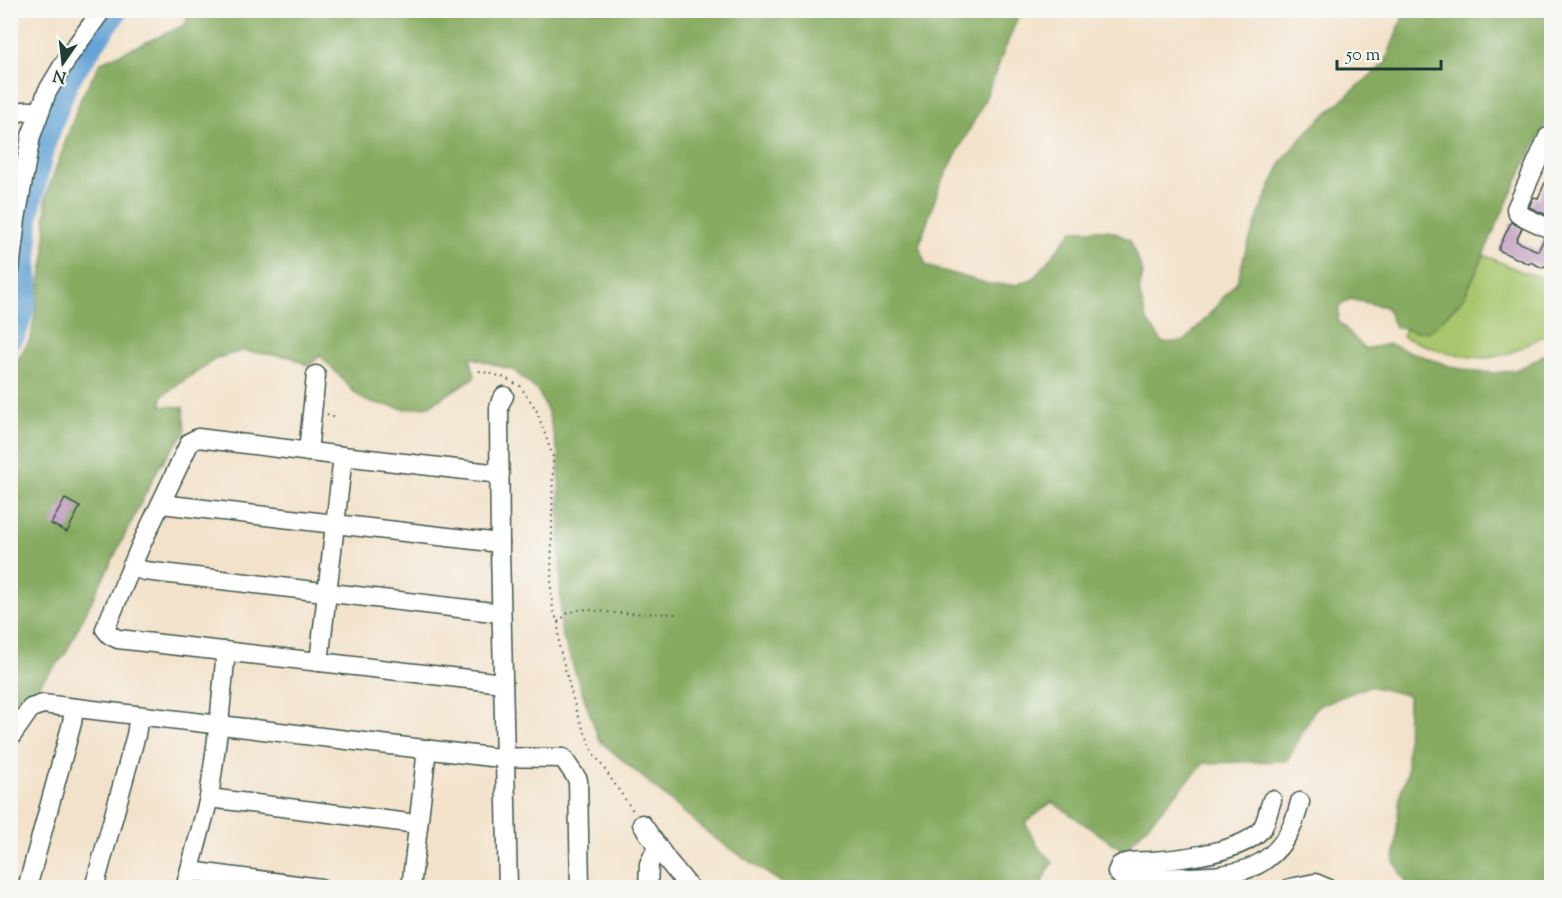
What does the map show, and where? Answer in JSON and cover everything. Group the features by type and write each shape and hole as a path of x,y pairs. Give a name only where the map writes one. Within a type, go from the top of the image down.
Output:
{"street":[{"path":"10,270 16,219 31,136 39,112 47,92 68,57 102,10"},
{"path":"10,116 20,111 39,112"},
{"path":"1551,136 1548,137 1516,208 1518,214 1551,230"},
{"path":"308,452 316,375"},
{"path":"504,396 499,408 500,543 508,888"},
{"path":"500,474 198,438 190,442 131,567 105,629 118,639 503,683"},
{"path":"319,662 343,456"},
{"path":"162,502 170,505 500,543"},
{"path":"131,567 145,572 501,613"},
{"path":"226,651 209,798 188,879 320,888"},
{"path":"10,738 31,708 43,704 505,758 563,758 577,776 579,789 580,888"},
{"path":"27,888 74,708"},
{"path":"94,888 136,735 139,716"},
{"path":"411,888 427,749"},
{"path":"209,798 417,824"},
{"path":"1272,800 1262,827 1244,841 1202,855 1124,863 1120,865 1117,872 1128,884 1209,878 1239,874 1260,867 1284,845 1300,802"},
{"path":"642,824 690,888"},
{"path":"648,888 649,864 657,847"},
{"path":"1290,888 1315,883 1327,888"}],"path":[{"path":"479,371 500,376 520,386 536,409 553,457 551,588 553,610 558,622 559,646 577,714 587,739 594,754 642,824"},
{"path":"558,622 568,612 582,609 616,613 676,614"}],"green space":[{"path":"189,11 1024,11 1017,19 983,104 939,187 919,246 926,266 989,284 1016,285 1034,278 1073,230 1109,230 1130,240 1143,273 1139,292 1147,321 1163,343 1185,341 1238,280 1264,201 1282,162 1319,120 1385,63 1405,11 1551,11 1551,113 1520,174 1463,299 1430,331 1414,331 1395,327 1386,307 1350,299 1339,307 1338,321 1365,349 1389,344 1452,367 1476,372 1496,373 1515,370 1551,350 1551,887 1409,887 1394,862 1400,794 1407,774 1408,695 1369,686 1316,707 1287,761 1204,763 1124,851 1052,802 1025,823 1040,850 1053,862 1039,887 788,887 713,837 599,740 561,631 559,456 548,412 538,391 513,370 470,357 475,377 429,406 405,409 366,401 355,393 320,355 309,366 291,357 242,351 217,358 162,396 161,406 183,407 185,432 160,465 64,656 11,716 10,372 31,338 45,255 46,196 81,98 101,62 185,25"},
{"path":"1484,255 1522,272 1551,280 1551,332 1509,353 1482,358 1455,354 1403,337 1405,329 1430,331 1463,299"}],"building":[{"path":"1551,170 1551,217 1529,207 1534,197 1538,198"},
{"path":"1511,222 1522,228 1516,241 1538,251 1544,239 1551,241 1551,269 1530,262 1529,264 1498,250"},
{"path":"65,499 80,507 67,532 51,524"}],"waterway":[{"path":"10,337 22,308 26,284 24,263 26,216 42,146 66,80 115,10"}]}
